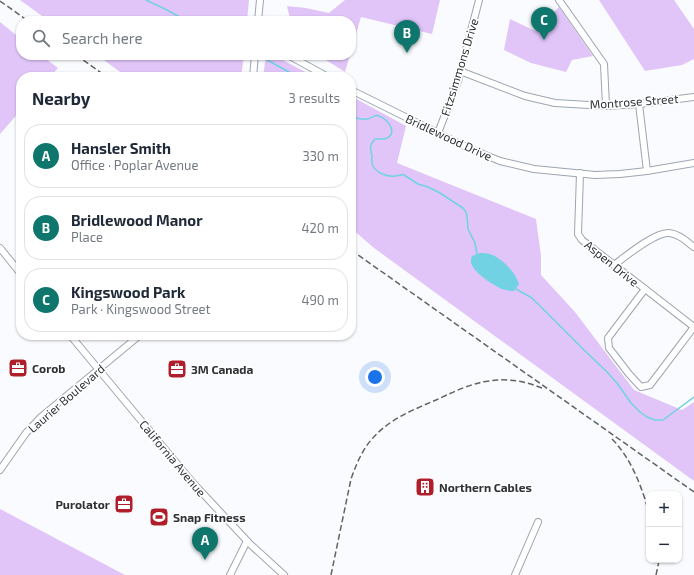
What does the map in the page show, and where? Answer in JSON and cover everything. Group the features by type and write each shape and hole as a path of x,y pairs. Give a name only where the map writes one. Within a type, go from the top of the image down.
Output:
{"street":[{"path":"258,16 260,0"},
{"name":"Fitzsimmons Drive","path":"438,133 458,81 479,0"},
{"path":"559,0 604,64 606,106"},
{"path":"253,72 255,60"},
{"path":"297,60 319,72"},
{"name":"Montrose Street","path":"460,71 525,96 555,103 606,106 639,104 694,97"},
{"name":"Bridlewood Drive","path":"356,92 468,148 500,161 534,169 595,175 647,171 694,163"},
{"path":"639,104 647,171"},
{"name":"Aspen Drive","path":"580,174 578,234 585,243 589,244 645,290 694,327"},
{"path":"614,265 652,238 668,233 680,236 694,247"},
{"path":"0,248 16,268"},
{"path":"645,290 608,338 609,348 641,387 650,385 694,327"},
{"name":"California Avenue","path":"74,340 193,483 247,541 284,575"},
{"name":"Laurier Boulevard","path":"0,470 26,432 134,340"},
{"path":"515,575 538,522"},
{"path":"230,575 247,541"}],"shaded area":[{"path":"20,0 249,0 247,16 42,16"},
{"path":"345,0 440,0 432,34 361,17 356,34 356,16 289,16 287,6 329,13"},
{"path":"599,0 674,0 694,29 694,59 682,65 645,71"},
{"path":"559,7 593,56 572,60 566,72 531,63 504,50 510,19 535,31"},
{"path":"0,22 16,35 16,60 48,60 58,68 54,72 16,72 16,116 0,134"},
{"path":"104,60 243,60 242,72 120,72"},
{"path":"265,60 283,60 305,72 264,72"},
{"path":"326,60 349,60 345,72"},
{"path":"356,99 406,126 397,163 536,219 541,256 541,275 575,312 634,390 682,410 694,402 694,481 374,248 356,232"},
{"path":"0,509 125,575 0,575"}],"water":[{"path":"480,253 488,253 495,256 508,266 515,275 519,284 514,291 498,287 477,272 471,264 471,259 472,256"}],"waterway":[{"path":"146,0 178,16"},
{"path":"267,60 289,72"},
{"path":"356,118 368,119 377,116 386,120 392,131 389,137 384,139 375,139 371,144 370,148 373,166 377,171 386,175 404,175 418,184 440,193 463,208 466,212 468,229 475,243 477,254"},
{"path":"516,289 532,298 607,372 631,403 647,417 655,420 663,420 694,397"}],"railway":[{"path":"0,1 21,16"},
{"path":"83,60 100,72"},
{"path":"356,254 694,492"},
{"path":"331,575 351,479 362,453 368,443 379,432 410,411 457,390 481,382 508,380 542,388"},
{"path":"612,439 625,455 635,473 646,503"},
{"path":"656,575 658,563"}],"place":[{"name":"Kingswood Park","path":"544,40"},
{"name":"Bridlewood Manor","path":"407,53"},
{"name":"Corob","path":"18,368"},
{"name":"3M Canada","path":"177,369"},
{"name":"Northern Cables","path":"425,487"},
{"name":"Purolator","path":"124,504"},
{"name":"Snap Fitness","path":"159,517"},
{"name":"Hansler Smith","path":"205,560"}]}
